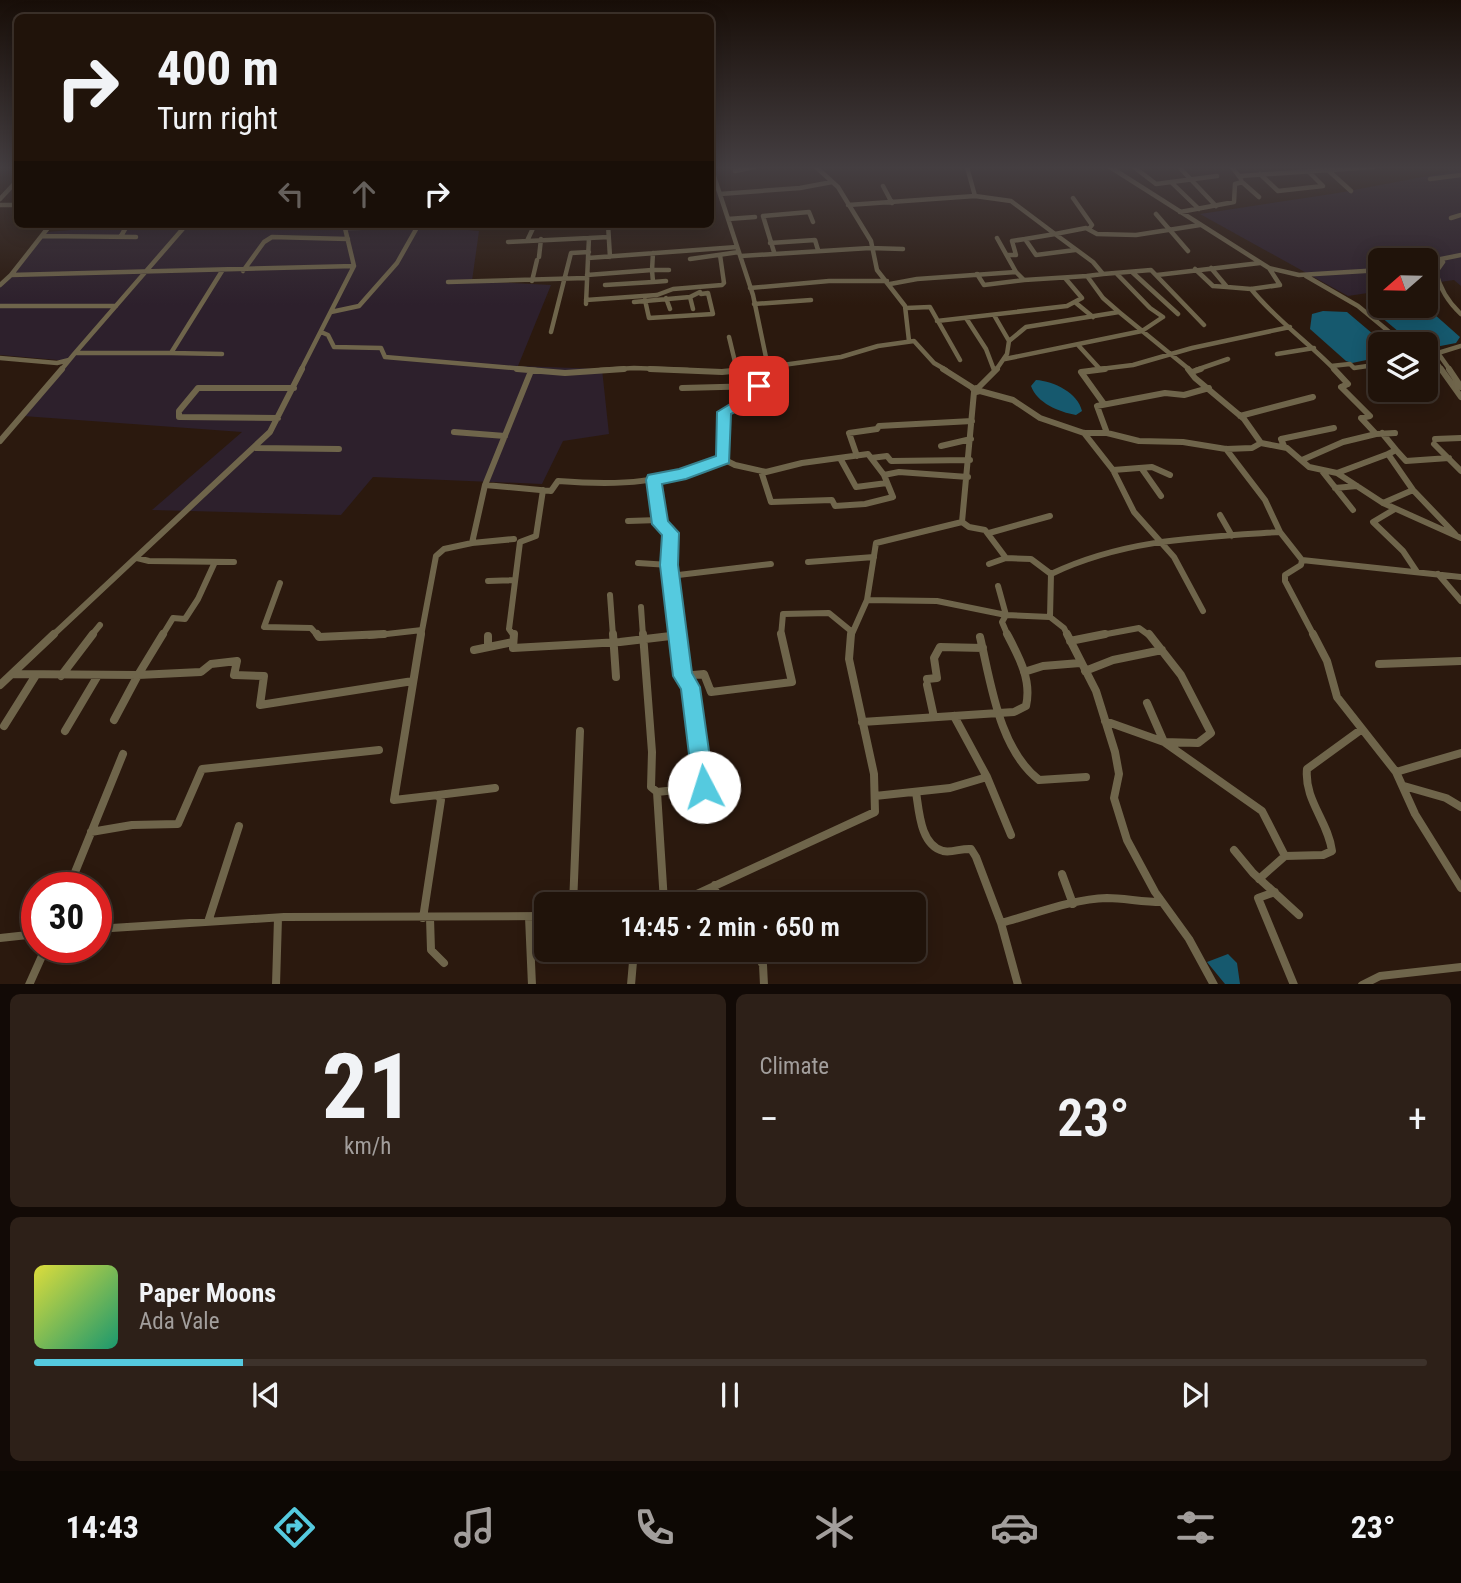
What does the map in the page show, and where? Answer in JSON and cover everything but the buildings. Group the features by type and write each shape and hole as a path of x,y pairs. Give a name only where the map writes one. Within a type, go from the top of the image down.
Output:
{"street":[{"path":"726,213 750,288 768,367"},
{"path":"774,252 763,216 795,213"},
{"path":"809,213 813,222"},
{"path":"853,213 871,241 870,247 877,270 905,308 909,341"},
{"path":"1029,213 1093,262 1103,274"},
{"path":"1083,213 1092,225 1089,229"},
{"path":"1181,213 1269,268 1284,274 1306,276 1348,269 1368,270"},
{"path":"779,214 782,224"},
{"path":"1156,214 1188,251"},
{"path":"1451,218 1461,215"},
{"path":"728,219 755,217"},
{"path":"1007,255 1016,255 1012,241 1055,234 1089,229 1097,234 1130,235 1200,225"},
{"path":"0,285 48,228"},
{"path":"121,236 126,228"},
{"path":"0,440 20,421 184,228"},
{"path":"0,685 256,448 278,418 354,266 345,228"},
{"path":"331,312 358,308 397,264 404,246 417,228"},
{"path":"527,240 533,228"},
{"path":"608,228 611,257"},
{"path":"42,236 136,237"},
{"path":"243,271 264,242 272,237 348,239"},
{"path":"508,242 608,237"},
{"path":"589,238 586,302 657,295 670,289 723,285 720,255"},
{"path":"997,238 1016,272 1024,279"},
{"path":"531,281 541,239"},
{"path":"1025,239 1036,254 1075,250"},
{"path":"770,243 815,240 818,250"},
{"path":"672,244 674,254"},
{"path":"551,332 571,253 611,257 653,253 774,252 870,247 902,249"},
{"path":"690,259 739,252"},
{"path":"653,253 653,282"},
{"path":"1439,259 1461,255"},
{"path":"1439,259 1443,262 1436,272 1443,293 1461,314"},
{"path":"1157,275 1260,262"},
{"path":"11,275 354,266"},
{"path":"1212,268 1227,287"},
{"path":"1195,270 1213,286 1251,289 1280,285 1269,268"},
{"path":"448,282 531,281 669,270"},
{"path":"977,274 984,285 1024,279 1148,270 1157,275 1203,325"},
{"path":"171,353 222,271"},
{"path":"750,288 829,281 888,283 1016,272"},
{"path":"1132,272 1178,314"},
{"path":"1004,359 1142,331 1163,317 1150,308 1117,274"},
{"path":"1087,276 1103,298 1240,416 1261,443"},
{"path":"1306,276 1358,306 1389,332"},
{"path":"937,321 1055,308 1076,303 1082,298 1065,278"},
{"path":"605,285 666,281"},
{"path":"700,287 701,294"},
{"path":"1251,289 1268,310 1314,348 1348,384 1341,387 1370,416 1360,419 1406,461 1461,460"},
{"path":"634,302 645,300 666,298 690,297 708,293 713,314 649,318 645,300"},
{"path":"690,297 692,309"},
{"path":"666,298 670,309"},
{"path":"754,304 811,300"},
{"path":"1076,303 1093,318"},
{"path":"0,306 116,306"},
{"path":"905,308 928,306 960,360"},
{"path":"1009,341 1026,327 1119,312"},
{"path":"962,522 976,390 1004,359 1011,345 994,315"},
{"path":"966,318 986,349 994,371"},
{"path":"1104,404 1081,372 1133,365 1260,332 1290,327"},
{"path":"321,332 328,335 334,347 381,348 385,356 531,371 591,373 634,368 737,371 841,357 909,341 920,346 934,363 976,390 1013,400 1040,418 1084,433 1107,433 1139,441 1183,442 1226,449 1252,448 1261,443 1285,447"},
{"path":"729,337 737,371"},
{"path":"1078,345 1098,368"},
{"path":"1461,346 1438,353 1461,386"},
{"path":"1277,354 1314,348"},
{"path":"75,353 222,354"},
{"path":"0,358 57,363 70,359"},
{"path":"1192,372 1228,359"},
{"path":"1438,365 1461,397"},
{"path":"1331,366 1368,366"},
{"path":"723,459 724,412 750,399 768,367"},
{"path":"472,542 485,485 531,371"},
{"path":"1452,385 1461,386"},
{"path":"682,388 759,386"},
{"path":"278,418 179,417 179,411 198,388 294,388"},
{"path":"1107,433 1097,406 1165,393 1184,396 1209,388"},
{"path":"1240,416 1313,397"},
{"path":"857,456 849,433 877,429 879,426 972,421"},
{"path":"1334,428 1281,439 1285,447 1309,467 1337,473 1383,503 1458,536"},
{"path":"454,432 505,436"},
{"path":"1084,433 1112,470 1134,512 1184,572 1203,611"},
{"path":"1302,460 1343,442 1395,433"},
{"path":"1461,438 1434,441 1461,471"},
{"path":"941,446 971,439"},
{"path":"256,448 340,449"},
{"path":"1226,449 1265,500 1280,532 1302,560 1461,577"},
{"path":"1337,473 1396,450"},
{"path":"485,485 551,491 558,481 605,483 653,480 680,475 723,459 735,465 761,471 868,454 884,475 893,497 869,505 835,506 832,500 771,502 761,471"},
{"path":"1388,454 1413,490 1458,536"},
{"path":"871,458 887,456 891,461 970,460"},
{"path":"840,458 856,487 887,483"},
{"path":"923,460 925,473"},
{"path":"1112,470 1158,468 1170,475"},
{"path":"1142,469 1161,496"},
{"path":"1322,471 1353,510"},
{"path":"884,475 899,472 968,477"},
{"path":"641,607 652,752 651,787 657,792 704,787 690,687 683,676 669,565 670,533 659,520 653,480"},
{"path":"1335,488 1357,486"},
{"path":"543,490 536,536 520,542 509,628 514,635 513,648 679,635"},
{"path":"1383,503 1413,490"},
{"path":"1395,509 1373,522 1403,551 1417,572"},
{"path":"1220,515 1232,536"},
{"path":"989,533 1050,516"},
{"path":"628,521 659,520"},
{"path":"701,892 875,812 873,774 849,659 851,631 867,600 876,543 962,522 989,533 1006,558"},
{"path":"1051,573 1074,561 1142,542 1280,532"},
{"path":"495,788 394,800 436,552 472,542 514,539"},
{"path":"808,562 873,557"},
{"path":"989,564 1006,558 1029,557 1046,566 1051,573 1050,617"},
{"path":"137,558 149,561 234,562"},
{"path":"1302,560 1301,565 1284,575 1285,581 1327,661 1337,697 1396,772 1415,814 1461,888"},
{"path":"114,720 173,618 185,619 198,599 215,562"},
{"path":"638,564 669,565"},
{"path":"670,576 771,564"},
{"path":"1438,574 1461,601"},
{"path":"488,581 514,580"},
{"path":"281,583 264,627 311,628 316,629 315,633 319,637 372,636 422,630"},
{"path":"862,722 1014,712 1026,706 1029,698 1024,672 1002,622 1006,615 998,586"},
{"path":"610,595 616,677"},
{"path":"867,600 925,598 939,603 973,605 1006,615 1050,617 1064,628 1096,691 1119,774 1114,799 1131,849 1161,902 1189,939 1213,984"},
{"path":"683,676 704,674 711,692 792,682 781,638 783,614 829,613 851,631"},
{"path":"61,676 100,625"},
{"path":"1070,640 1139,628 1149,633 1181,675 1211,733 1198,743 1164,742"},
{"path":"488,636 488,647"},
{"path":"981,637 998,713 1032,777 1049,780 1086,777"},
{"path":"474,650 513,642"},
{"path":"934,717 927,682 937,678 934,658 940,647 983,648"},
{"path":"1024,672 1043,666 1082,667 1162,650"},
{"path":"12,674 97,677 201,672 211,664 237,661 234,675 264,676 260,705 413,681"},
{"path":"1379,664 1461,661"},
{"path":"4,726 36,675"},
{"path":"65,731 97,677"},
{"path":"1147,703 1164,742"},
{"path":"954,716 987,777 1011,835"},
{"path":"1104,721 1164,742 1262,811 1285,856"},
{"path":"1259,879 1285,856 1323,855 1332,851 1332,835 1312,804 1304,782 1307,769 1362,729"},
{"path":"574,892 580,731"},
{"path":"91,832 132,825 178,824 202,769 379,750"},
{"path":"1396,772 1461,753"},
{"path":"75,872 123,754"},
{"path":"875,796 950,788 987,777"},
{"path":"1404,786 1446,797 1461,807"},
{"path":"657,792 663,892"},
{"path":"916,792 922,824 933,844 939,850 947,852 971,849 976,857 1001,923 1018,984"},
{"path":"438,795 441,800 441,813 427,918 429,951 433,957 444,963"},
{"path":"208,922 239,826"},
{"path":"1234,850 1259,879 1299,915"},
{"path":"1062,874 1073,904"},
{"path":"715,885 715,892"},
{"path":"1275,892 1258,898 1294,984"},
{"path":"1001,923 1073,904 1108,898 1132,902 1161,902"},
{"path":"529,917 532,984"},
{"path":"112,928 278,918 534,917"},
{"path":"276,984 278,918"},
{"path":"0,938 21,936"},
{"path":"631,984 633,962"},
{"path":"761,962 764,984"},
{"path":"29,984 39,963"},
{"path":"1364,984 1380,976 1461,967"}],"shaded area":[{"path":"1461,213 1461,286 1454,280 1438,282 1438,248 1368,248 1368,293 1348,296 1200,214"},
{"path":"94,228 445,228 479,231 472,281 551,285 518,366 602,369 609,434 563,441 542,484 373,477 341,515 152,510 242,432 23,416 69,361 0,355 0,284 47,232"}],"water":[{"path":"1323,311 1347,312 1371,332 1368,332 1368,360 1352,363 1346,361 1310,329 1312,314"},
{"path":"1382,318 1438,318 1460,337 1456,343 1438,346 1438,332 1399,332"},
{"path":"1036,380 1064,389 1076,399 1082,411 1076,415 1069,414 1043,402 1031,386"},
{"path":"1228,954 1237,963 1240,984 1225,984 1207,962"}],"route":[{"path":"704,787 690,687 683,676 669,565 670,533 667,527 660,524 653,480 680,475 723,459 724,412 750,399 759,386"}]}
